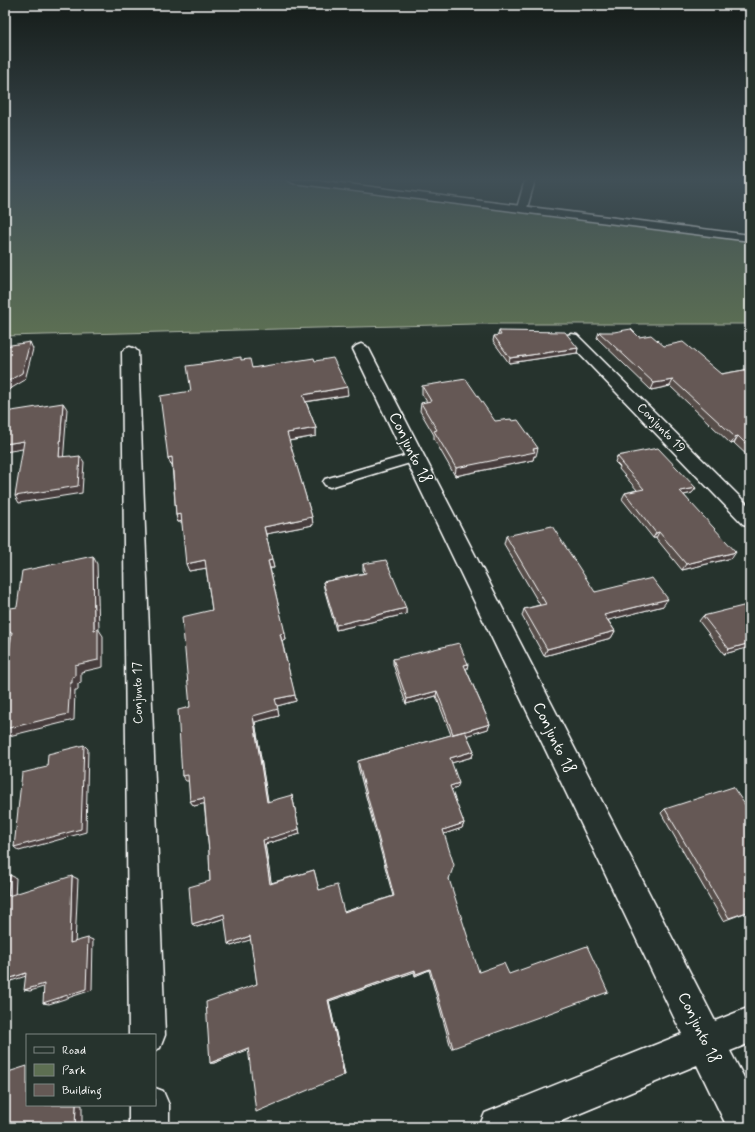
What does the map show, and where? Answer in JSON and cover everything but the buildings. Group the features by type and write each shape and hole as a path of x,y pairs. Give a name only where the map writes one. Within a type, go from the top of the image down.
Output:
{"street":[{"path":"711,233 750,238"},
{"name":"Conjunto 19","path":"572,338 750,519"},
{"name":"Conjunto 18","path":"361,349 748,1127"},
{"name":"Conjunto 17","path":"130,352 147,1034"},
{"path":"499,1127 750,1025"},
{"path":"149,1106 149,1127"}],"lane":[{"path":"330,482 415,457"}],"green space":[{"path":"5,233 705,233 750,239 750,324 475,324 5,336"}]}
